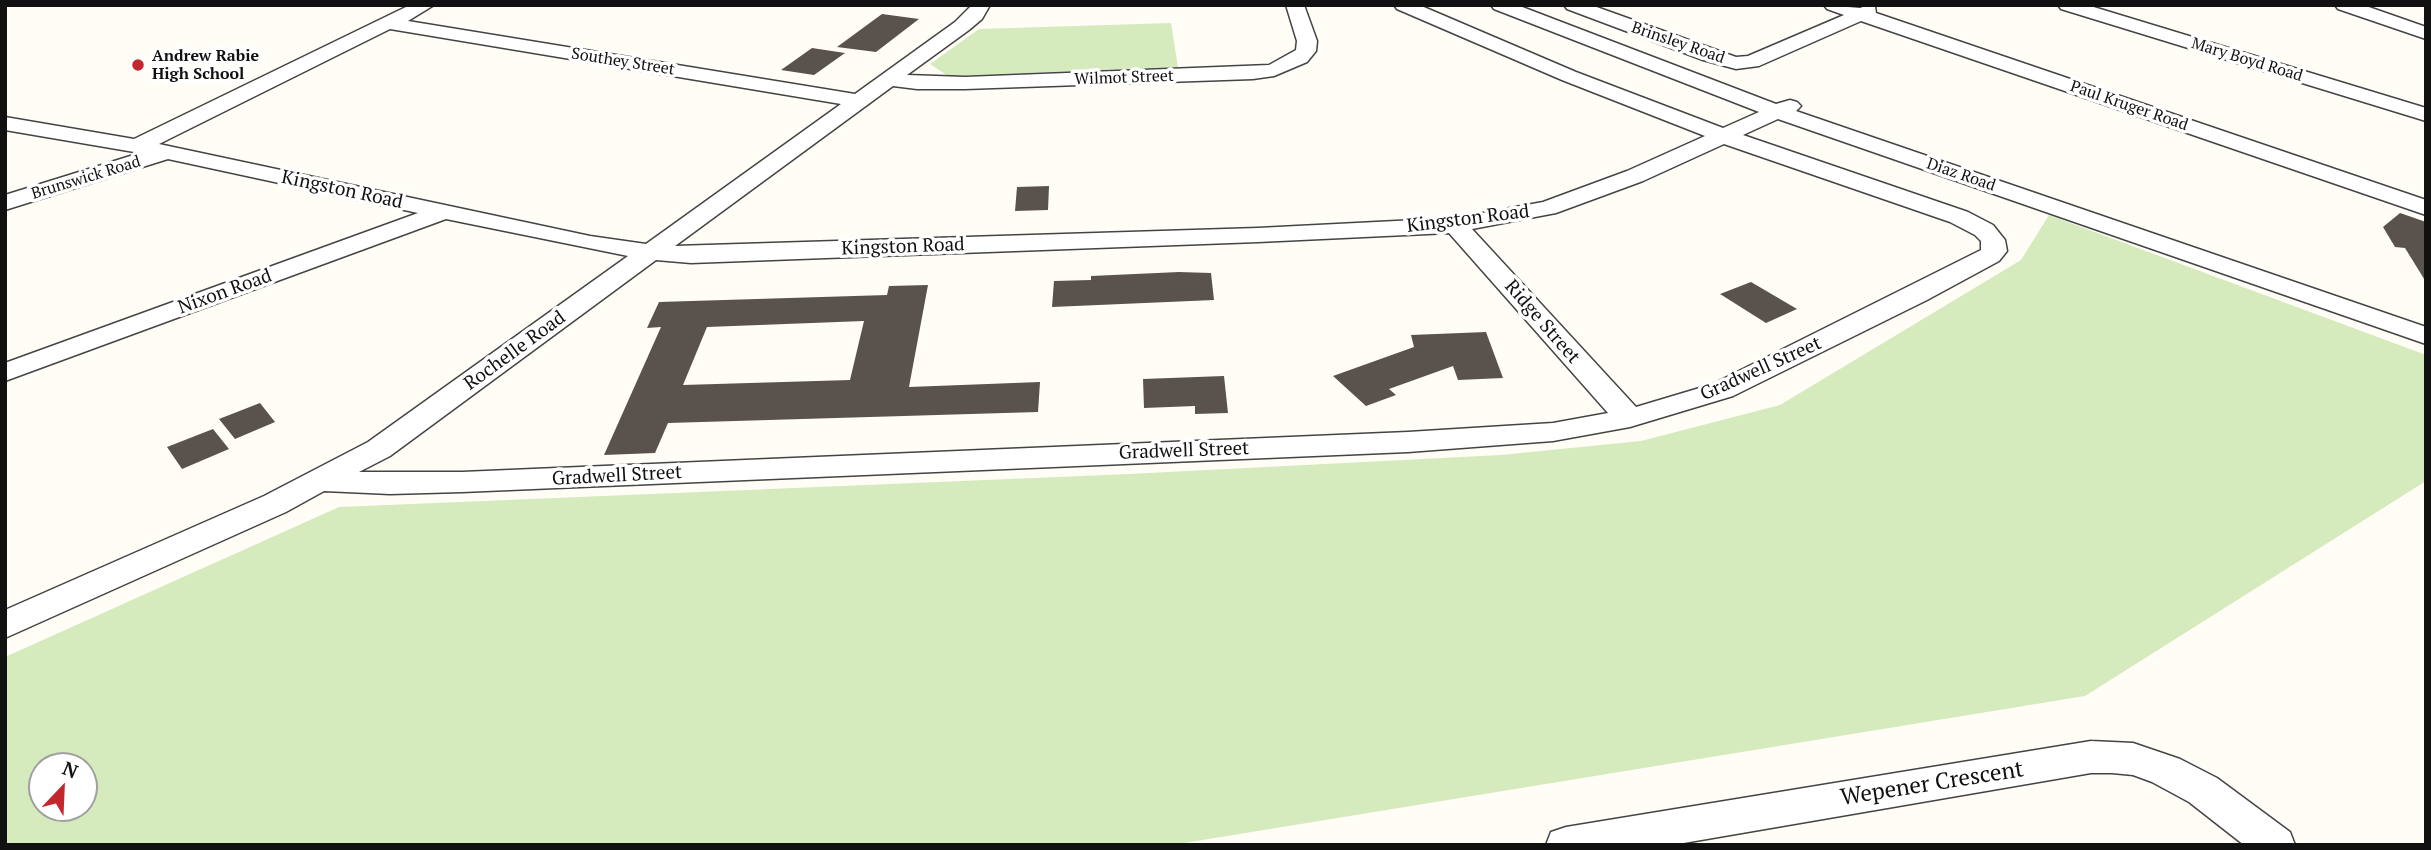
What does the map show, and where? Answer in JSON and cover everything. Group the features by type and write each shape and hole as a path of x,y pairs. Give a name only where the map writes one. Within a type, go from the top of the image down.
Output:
{"street":[{"name":"Brunswick Road","path":"136,146 425,5"},
{"name":"Rochelle Road","path":"5,625 323,481 379,449 859,101 975,15 981,5"},
{"name":"Wilmot Street","path":"888,79 917,83 965,83 1254,73 1274,69 1300,58 1306,51 1307,41 1295,5"},
{"path":"1403,5 1569,76 1726,137"},
{"name":"Diaz Road","path":"1500,5 1784,109 2426,336"},
{"name":"Diaz Road","path":"1523,5 1784,109 2426,314"},
{"name":"Brinsley Road","path":"1573,5 1710,56 1744,63 1752,62 1860,15"},
{"name":"Paul Kruger Road","path":"1833,5 2426,208"},
{"path":"1860,15 1882,5"},
{"name":"Mary Boyd Road","path":"2067,5 2426,115"},
{"path":"2344,5 2426,33"},
{"name":"Southey Street","path":"387,23 859,101"},
{"name":"Kingston Road","path":"5,122 136,146 590,243 652,253 691,255 1258,236 1455,225 1548,208 1635,176 1784,109"},
{"name":"Gradwell Street","path":"323,481 390,484 462,482 1408,442 1553,432 1630,418 1723,390 1918,295 1990,256 1994,251 1993,240 1976,225 1959,217 1726,137"},
{"name":"Brunswick Road","path":"5,204 167,153"},
{"name":"Nixon Road","path":"5,373 444,212"},
{"name":"Ridge Street","path":"1455,225 1630,418"},
{"name":"Wepener Crescent","path":"1566,845 2091,757 2133,759 2166,770 2203,790 2275,845"}],"green space":[{"path":"1171,23 1178,67 948,76 930,64 979,29"},
{"path":"2049,215 2426,355 2426,481 2085,696 1172,845 5,845 5,657 339,507 1129,474 1501,455 1641,441 1780,405 2021,260"}],"building":[{"path":"882,14 919,19 876,52 837,47"},
{"path":"812,48 845,53 814,75 781,70"},
{"path":"1049,186 1048,210 1015,211 1017,187"},
{"path":"2400,213 2426,222 2426,282 2405,248 2395,247 2383,227"},
{"path":"1211,273 1214,300 1052,307 1054,281 1091,280 1091,276"},
{"path":"1751,282 1797,309 1766,323 1720,294"},
{"path":"928,285 909,387 1040,382 1038,412 668,423 655,453 604,455 661,327 647,328 659,302 887,295 889,286","holes":["864,321 850,380 683,385 707,327"]},
{"path":"1486,332 1503,378 1458,380 1453,366 1389,389 1396,395 1366,406 1333,376 1414,347 1411,335"},
{"path":"1224,376 1228,413 1195,414 1195,406 1144,408 1143,379"},
{"path":"260,403 275,422 235,439 219,419"},
{"path":"213,429 229,449 182,469 167,447"}],"place":[{"name":"Andrew Rabie High School","path":"138,65"}]}
